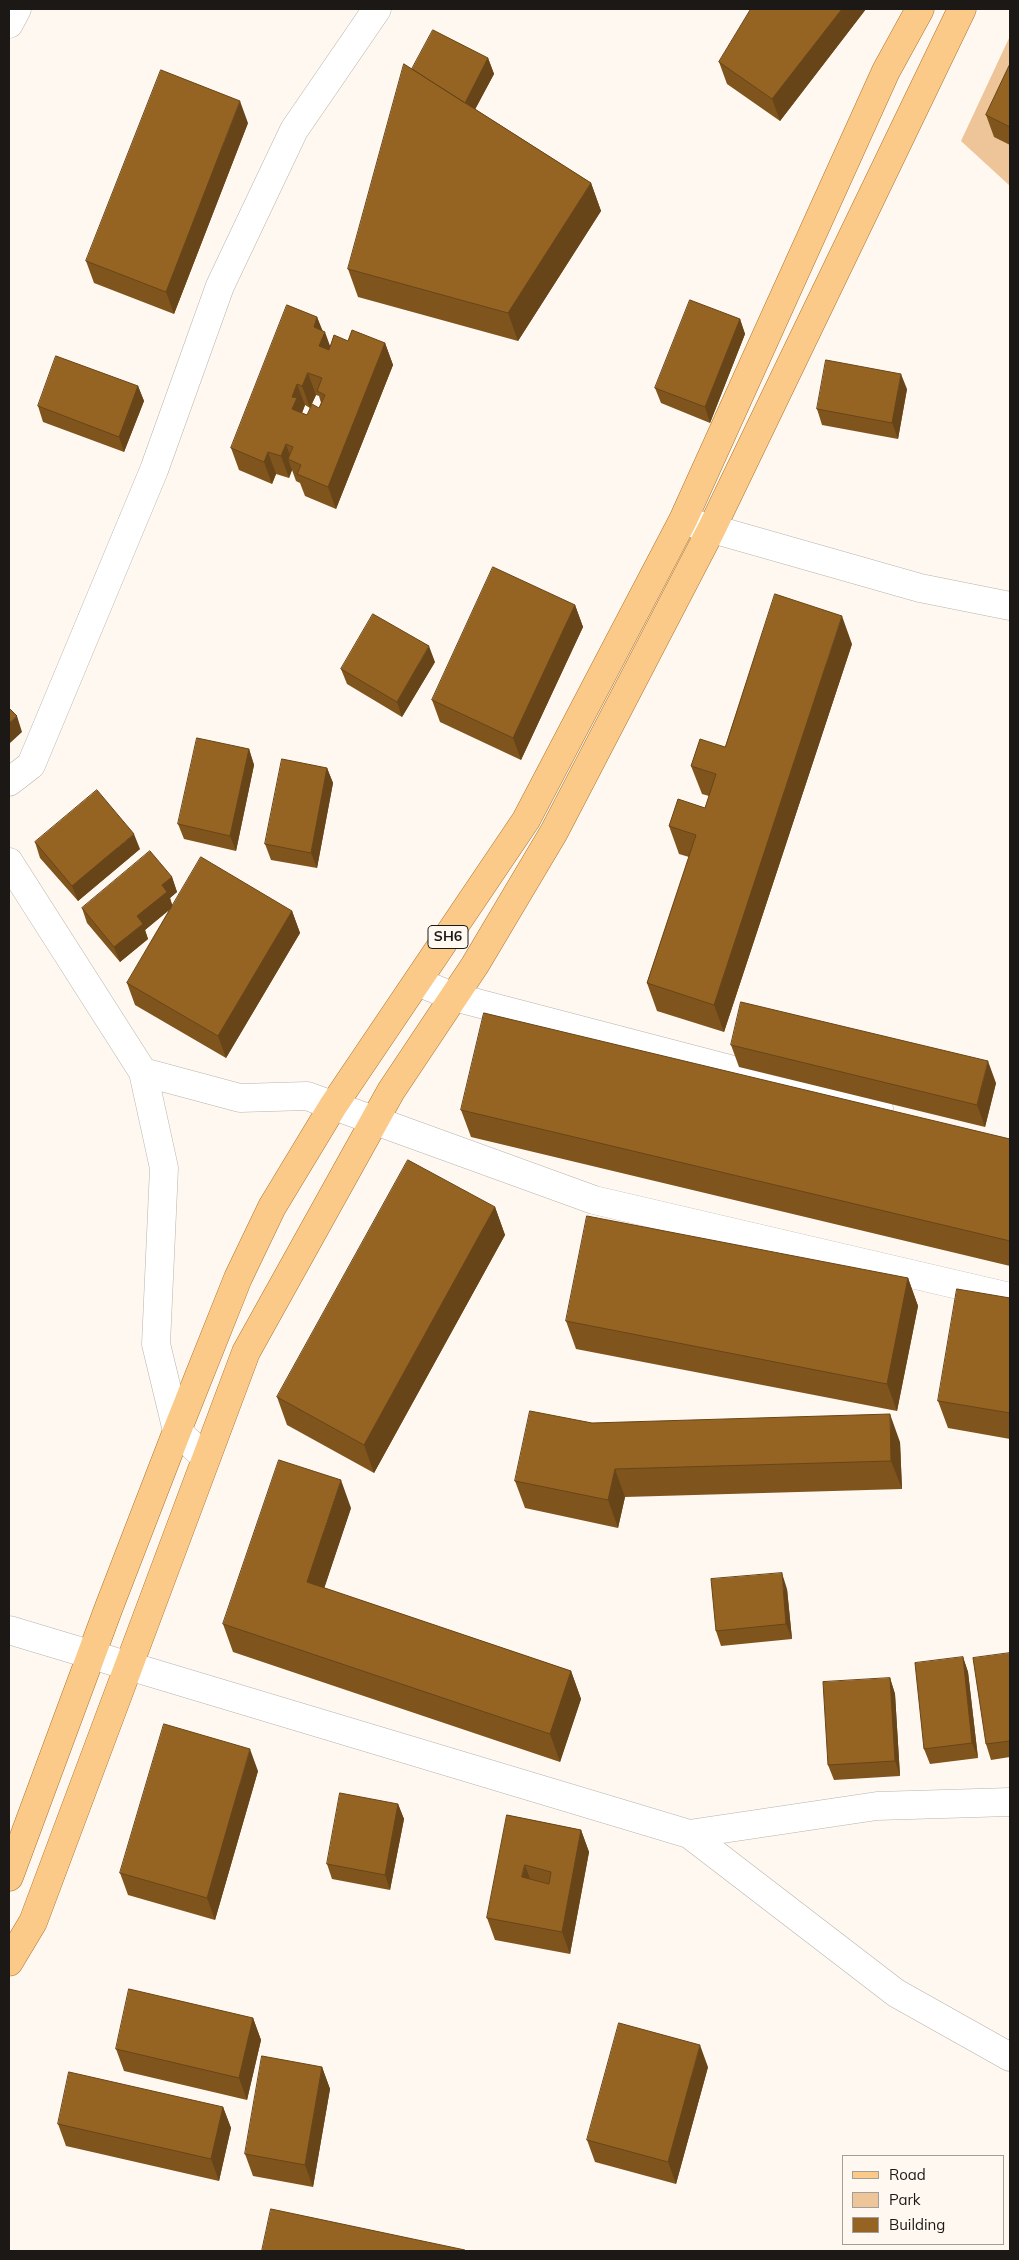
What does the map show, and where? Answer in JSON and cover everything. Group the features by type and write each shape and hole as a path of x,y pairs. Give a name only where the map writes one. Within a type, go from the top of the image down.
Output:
{"main road":[{"name":"SH6","path":"9,1877 91,1655 177,1431 242,1269 272,1207 333,1106 526,820 683,520 886,71 920,9"},
{"path":"9,1962 32,1922 246,1352 391,1091 475,965 554,832 711,530 962,9"}],"street":[{"path":"9,24 17,9"},
{"path":"9,782 31,765 154,470 220,286 294,130 377,9"},
{"path":"683,520 711,530 920,588 1010,606"},
{"path":"9,862 143,1072 164,1168 156,1344 177,1431 206,1458"},
{"path":"418,982 454,997 905,1115"},
{"path":"143,1072 240,1098 307,1096 594,1200 1010,1297"},
{"path":"9,1630 689,1834 896,1993 1010,2057"},
{"path":"689,1834 877,1806 1010,1802"}],"green space":[{"path":"1010,36 1010,186 961,141"}],"building":[{"path":"751,9 842,9 772,99 719,62"},
{"path":"433,30 488,58 465,103 412,69"},
{"path":"404,64 591,183 508,313 348,269"},
{"path":"1010,64 1010,127 986,115"},
{"path":"161,70 240,101 166,292 86,261"},
{"path":"690,300 740,319 705,407 655,388"},
{"path":"287,305 317,317 314,327 325,332 319,346 329,350 334,335 348,341 352,330 385,343 328,487 297,474 301,465 288,459 293,447 286,444 281,456 268,452 264,462 231,448","holes":["308,373 322,378 317,391 325,395 319,408 312,404 307,415 292,409 297,398 292,397 297,384 302,386"]},
{"path":"56,356 138,386 119,437 38,406"},
{"path":"826,360 901,374 892,423 817,409"},
{"path":"493,567 575,605 513,738 432,700"},
{"path":"775,594 842,616 714,1005 647,983 696,835 669,826 678,799 705,808 716,774 691,766 700,739 725,747"},
{"path":"373,614 429,646 397,702 341,669"},
{"path":"9,708 17,716 9,723"},
{"path":"197,738 249,749 230,836 178,824"},
{"path":"282,759 327,768 311,853 265,844"},
{"path":"97,790 134,834 72,886 35,842"},
{"path":"150,851 172,877 162,885 167,892 137,916 143,924 114,947 82,908"},
{"path":"201,857 292,911 218,1036 127,983"},
{"path":"741,1002 988,1061 977,1105 731,1045"},
{"path":"484,1013 1010,1139 1010,1241 461,1110"},
{"path":"408,1160 495,1207 364,1445 277,1397"},
{"path":"587,1216 908,1278 887,1384 566,1321"},
{"path":"957,1289 1010,1298 1010,1413 938,1401"},
{"path":"530,1411 592,1423 890,1414 891,1461 615,1469 608,1500 515,1481"},
{"path":"279,1460 341,1480 307,1582 571,1671 550,1734 223,1624"},
{"path":"782,1573 786,1624 716,1631 711,1579"},
{"path":"1010,1653 1010,1741 986,1744 973,1658"},
{"path":"963,1657 972,1743 924,1749 915,1663"},
{"path":"890,1678 895,1761 828,1765 823,1682"},
{"path":"164,1724 250,1749 207,1898 120,1873"},
{"path":"340,1793 398,1804 385,1875 327,1864"},
{"path":"507,1815 581,1830 562,1932 487,1918","holes":["525,1865 551,1872 549,1884 522,1877"]},
{"path":"129,1989 253,2018 239,2078 116,2049"},
{"path":"619,2023 700,2045 668,2162 587,2140"},
{"path":"262,2056 322,2067 305,2165 245,2154"},
{"path":"69,2072 223,2107 211,2159 58,2124"},
{"path":"271,2209 465,2250 465,2251 262,2251"}]}
